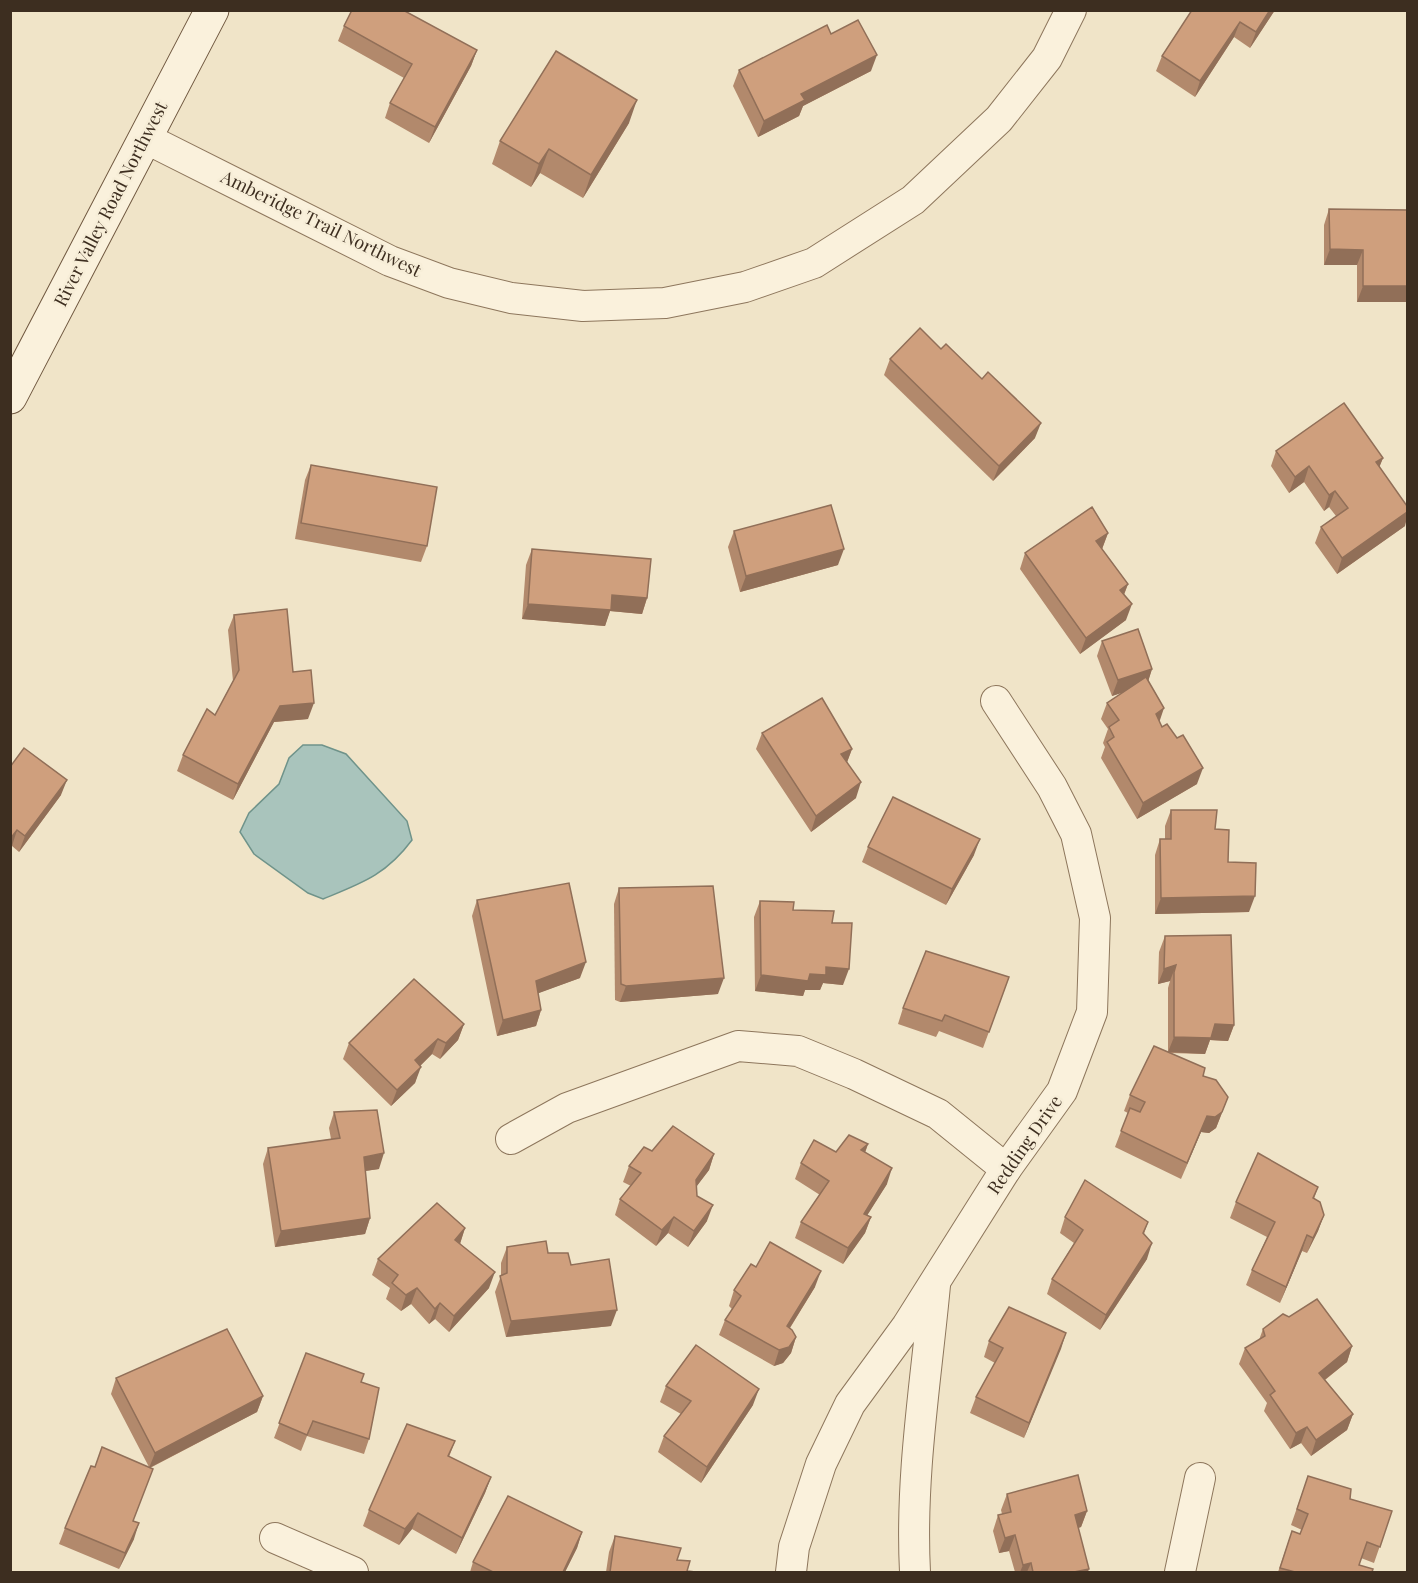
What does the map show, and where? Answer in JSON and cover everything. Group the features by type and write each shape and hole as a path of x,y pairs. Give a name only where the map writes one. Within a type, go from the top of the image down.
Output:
{"street":[{"name":"River Valley Road Northwest","path":"10,397 212,10"},
{"name":"Amberidge Trail Northwest","path":"145,138 390,261 449,284 511,298 583,306 665,303 745,287 814,263 914,200 999,119 1047,58 1071,10"},
{"name":"Redding Drive","path":"791,1572 794,1547 821,1464 850,1404 906,1326 1006,1169 1062,1091 1092,1012 1095,918 1076,834 1052,787 996,701"},
{"path":"511,1138 567,1108 738,1046 798,1051 854,1074 938,1114 1006,1169"},
{"name":"Redding Drive","path":"915,1572 913,1537 915,1471 936,1280"},
{"path":"1180,1572 1200,1478"},
{"path":"275,1538 353,1572"}],"water":[{"path":"303,745 322,745 346,754 407,821 412,840 383,870 361,883 323,899 308,893 254,854 240,832 249,813 279,784 289,758"}],"building":[{"path":"352,10 403,10 477,50 435,127 390,103 412,64 344,26"},
{"path":"1192,10 1270,10 1256,32 1240,22 1200,81 1162,56"},
{"path":"858,20 877,55 801,94 805,100 764,121 739,70 827,25 831,34"},
{"path":"556,51 637,100 591,175 549,149 539,164 500,141"},
{"path":"1329,209 1407,210 1407,286 1363,286 1363,250 1330,249"},
{"path":"920,328 941,349 946,344 982,379 988,372 1041,423 999,466 890,359"},
{"path":"1344,403 1383,458 1376,462 1407,506 1407,512 1342,558 1321,527 1348,508 1335,491 1329,495 1309,466 1295,477 1276,451"},
{"path":"311,465 437,487 427,546 301,523"},
{"path":"831,505 844,549 746,576 734,531"},
{"path":"1092,507 1108,533 1096,541 1128,584 1120,590 1132,604 1086,638 1025,553"},
{"path":"532,549 651,559 647,598 612,595 611,610 528,604"},
{"path":"287,609 293,672 311,670 314,703 280,706 238,784 183,755 207,709 215,715 239,670 234,615"},
{"path":"1138,629 1152,669 1118,680 1102,641"},
{"path":"1146,677 1164,708 1156,714 1162,727 1167,724 1177,738 1183,735 1203,768 1143,803 1107,742 1114,737 1109,727 1119,720 1107,703"},
{"path":"822,698 852,749 841,754 861,782 816,816 762,733"},
{"path":"24,748 67,780 25,836 17,830 10,839 10,767"},
{"path":"893,797 980,839 952,889 868,847"},
{"path":"1171,810 1217,810 1215,829 1229,830 1228,862 1256,863 1255,896 1161,898 1160,839 1171,839"},
{"path":"569,883 586,962 536,981 541,1010 503,1020 477,900"},
{"path":"713,886 724,978 626,986 621,984 619,888"},
{"path":"760,901 794,902 793,910 834,911 832,923 852,923 849,969 826,967 826,975 810,974 808,981 761,975"},
{"path":"1231,935 1234,1025 1215,1024 1211,1038 1174,1037 1174,972 1176,965 1164,969 1165,936"},
{"path":"926,951 1009,977 989,1032 945,1015 942,1021 903,1008"},
{"path":"414,979 464,1024 446,1043 438,1039 415,1060 421,1067 397,1090 349,1043"},
{"path":"1154,1046 1205,1068 1203,1076 1216,1080 1228,1097 1222,1112 1215,1117 1207,1116 1187,1163 1121,1131 1130,1108 1140,1112 1145,1102 1130,1095"},
{"path":"377,1110 384,1153 364,1157 370,1218 281,1231 268,1148 340,1138 334,1112"},
{"path":"673,1126 714,1154 696,1180 697,1196 713,1205 694,1231 674,1217 662,1230 620,1199 641,1173 629,1166 644,1147 652,1151"},
{"path":"849,1135 868,1144 861,1150 892,1168 864,1214 871,1217 848,1248 801,1222 829,1181 801,1163 814,1140 836,1152"},
{"path":"1258,1153 1318,1187 1313,1198 1320,1202 1324,1215 1313,1238 1307,1235 1286,1287 1252,1270 1275,1222 1236,1202"},
{"path":"1085,1180 1148,1222 1143,1233 1152,1243 1106,1315 1052,1279 1083,1230 1065,1217"},
{"path":"437,1203 465,1228 455,1240 495,1272 454,1316 440,1303 435,1309 417,1288 406,1295 392,1283 398,1275 378,1259"},
{"path":"546,1241 548,1253 568,1253 571,1265 609,1259 617,1310 511,1321 500,1276 507,1273 507,1247"},
{"path":"770,1242 821,1271 787,1326 796,1337 789,1347 779,1350 725,1320 741,1296 734,1290 751,1264 756,1267"},
{"path":"1317,1299 1352,1346 1319,1373 1353,1414 1316,1440 1307,1427 1296,1433 1270,1395 1275,1391 1245,1348 1265,1336 1263,1329 1283,1314 1289,1317"},
{"path":"1009,1307 1066,1333 1029,1423 976,1397 1003,1348 989,1341"},
{"path":"227,1329 263,1396 155,1453 116,1378"},
{"path":"696,1345 759,1389 707,1467 664,1436 691,1401 666,1386"},
{"path":"306,1353 364,1374 361,1382 379,1388 369,1439 313,1421 307,1435 279,1423"},
{"path":"407,1424 455,1441 448,1456 491,1477 462,1538 418,1513 405,1529 369,1510"},
{"path":"102,1447 153,1469 133,1521 139,1523 125,1553 65,1528 91,1466 95,1467"},
{"path":"1078,1475 1087,1511 1075,1515 1089,1569 1074,1572 1033,1572 1031,1563 1023,1565 1015,1535 1005,1538 998,1515 1011,1512 1007,1494"},
{"path":"1308,1476 1351,1489 1350,1499 1392,1511 1380,1547 1367,1542 1359,1565 1373,1569 1372,1572 1295,1572 1280,1568 1292,1531 1300,1534 1308,1514 1297,1509"},
{"path":"508,1496 582,1532 563,1572 493,1572 473,1562"},
{"path":"615,1536 681,1548 677,1560 690,1561 687,1571 696,1572 610,1572"}]}
